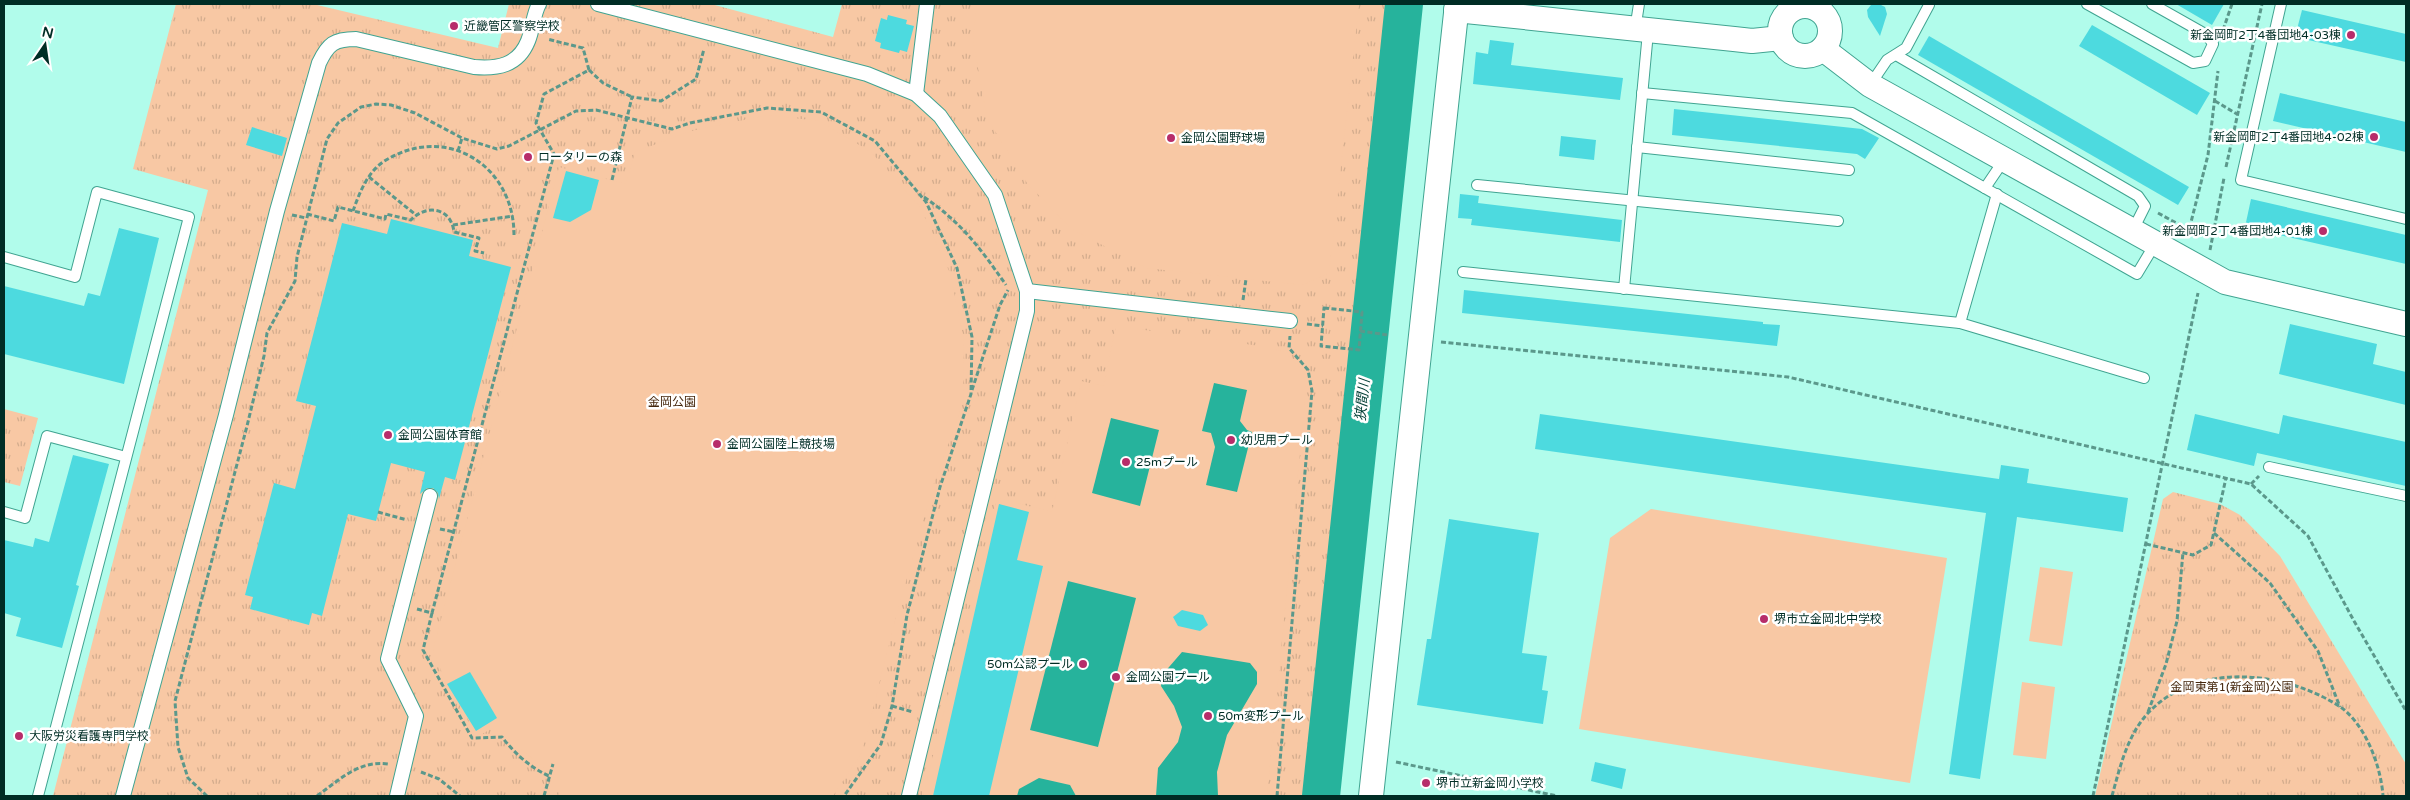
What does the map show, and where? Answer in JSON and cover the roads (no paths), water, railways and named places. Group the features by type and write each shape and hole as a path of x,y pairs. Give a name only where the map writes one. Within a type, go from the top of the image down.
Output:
{"street":[{"path":"123,796 226,415 277,211 319,63 326,48 342,39 356,39 474,67 492,68 505,66 517,58 528,42 539,4"},
{"path":"598,4 867,74 916,94 940,116 995,195 1027,291 1027,311 909,796"},
{"path":"916,94 927,4"},
{"path":"1813,6 1826,17 1829,25 1828,42 1816,54 1799,56 1784,46 1780,38 1779,31 1784,16 1797,7 1813,6"},
{"path":"1371,796 1456,7 1642,31 1752,41 1780,38"},
{"path":"1823,48 1870,85 2225,282 2406,324"},
{"path":"1027,291 1290,321"},
{"path":"397,796 416,716 388,659 430,496"}],"lane":[{"path":"1624,289 1642,93 1642,31 1639,4"},
{"path":"2087,4 2193,63 2205,61 2213,44 2207,35 2152,4"},
{"path":"2281,4 2241,180 2406,219"},
{"path":"1870,85 1887,60 1906,48 1929,5"},
{"path":"1896,55 2138,196 2145,206 2132,232"},
{"path":"1642,93 1852,113 2138,274 2155,244"},
{"path":"1637,147 1849,170"},
{"path":"1984,188 2004,160"},
{"path":"1477,185 1838,221"},
{"path":"4,257 75,277 97,192 189,217 38,796"},
{"path":"1960,323 1997,194"},
{"path":"1463,272 1960,323 2144,378"},
{"path":"4,512 25,518 46,436 126,457"},
{"path":"2269,466 2406,496"}],"waterway":[{"name":"狭間川","path":"1321,796 1404,4"}],"place":[{"name":"近畿管区警察学校","path":"454,26"},
{"name":"新金岡町2丁4番団地4-03棟","path":"2351,35"},
{"name":"新金岡町2丁4番団地4-02棟","path":"2374,137"},
{"name":"金岡公園野球場","path":"1171,138"},
{"name":"ロータリーの森","path":"528,157"},
{"name":"新金岡町2丁4番団地4-01棟","path":"2323,231"},
{"name":"金岡公園体育館","path":"388,435"},
{"name":"幼児用プール","path":"1231,440"},
{"name":"金岡公園陸上競技場","path":"717,444"},
{"name":"25mプール","path":"1126,462"},
{"name":"堺市立金岡北中学校","path":"1764,619"},
{"name":"50m公認プール","path":"1083,664"},
{"name":"金岡公園プール","path":"1116,677"},
{"name":"50m変形プール","path":"1208,716"},
{"name":"大阪労災看護専門学校","path":"19,736"},
{"name":"堺市立新金岡小学校","path":"1426,783"}],"park label":[{"name":"金岡公園","path":"672,402"},
{"name":"金岡東第1(新金岡)公園","path":"2232,687"}]}
